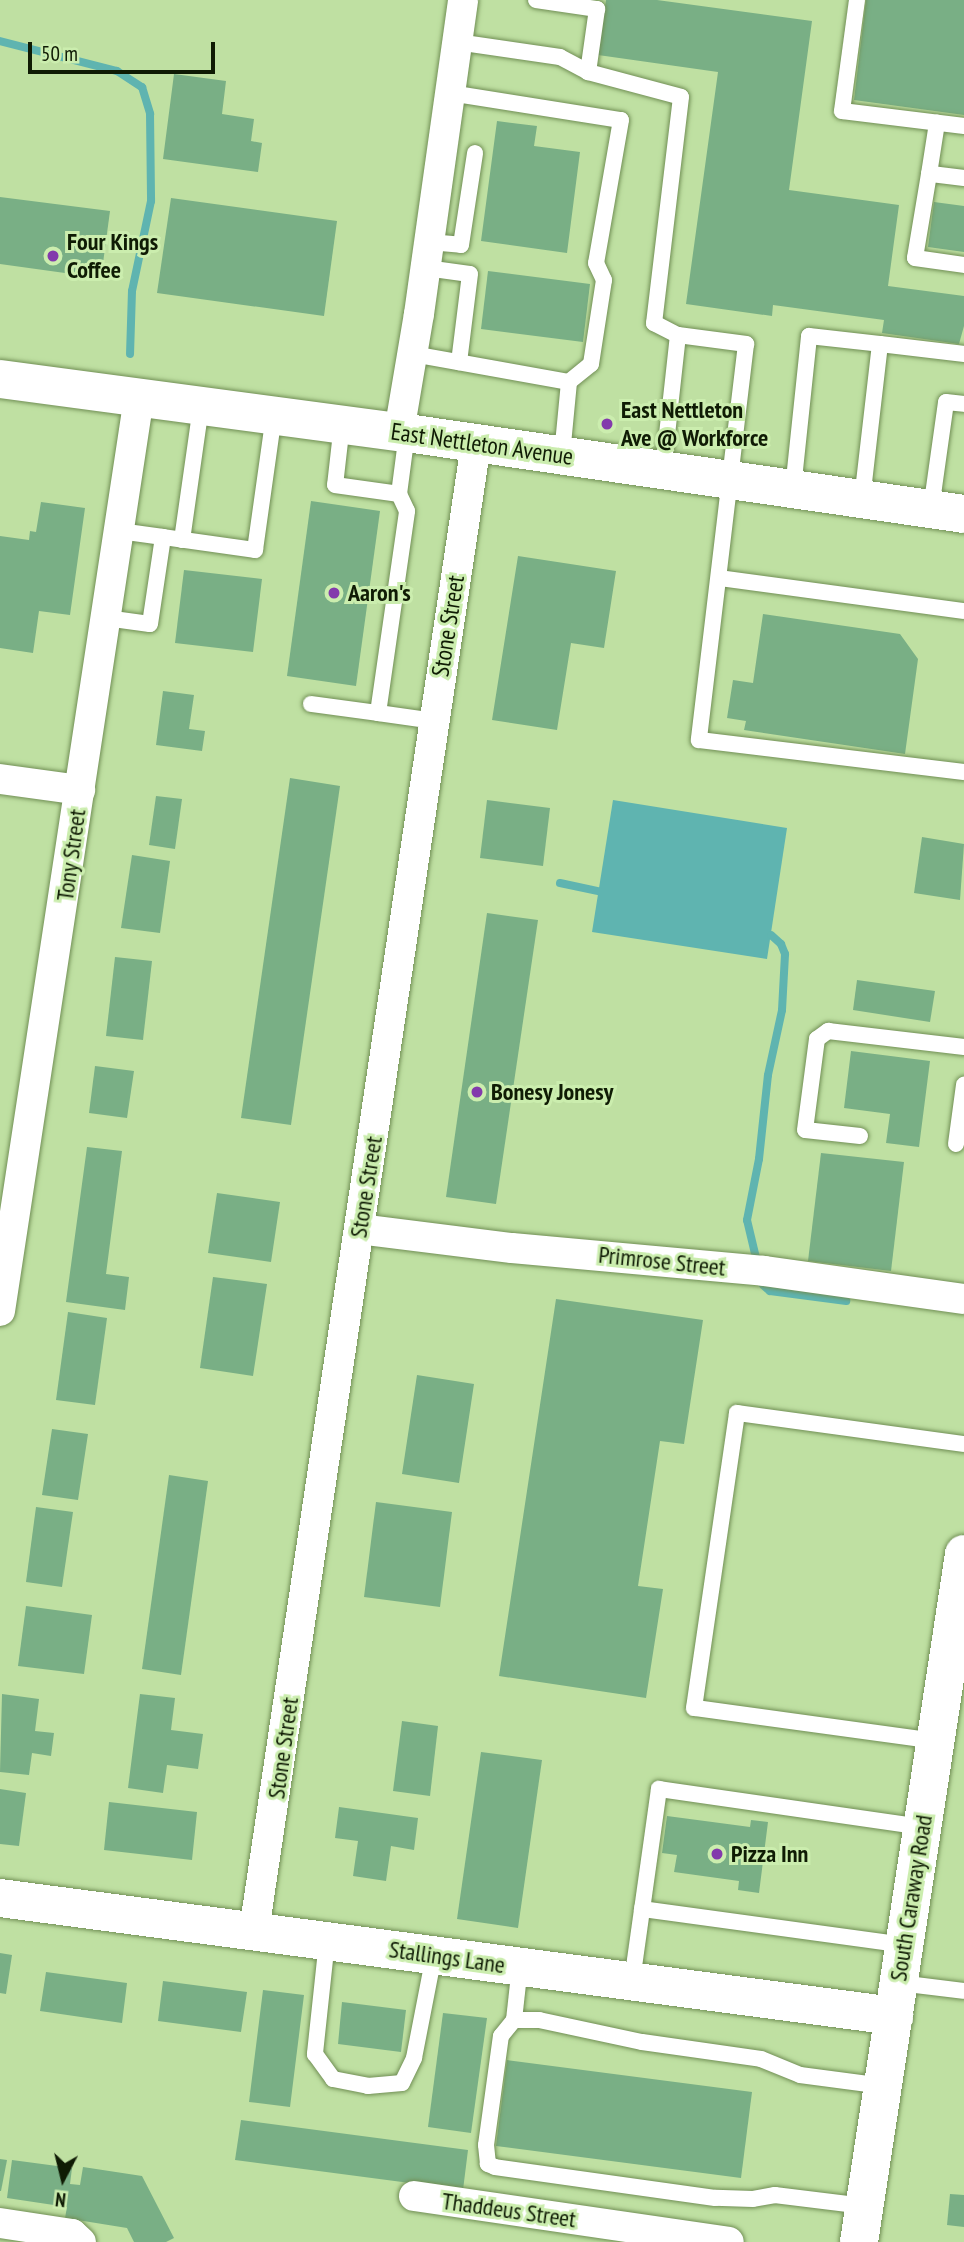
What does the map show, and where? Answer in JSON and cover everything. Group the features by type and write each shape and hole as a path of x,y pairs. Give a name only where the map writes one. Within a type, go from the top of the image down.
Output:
{"street":[{"path":"403,432 463,0"},
{"name":"East Nettleton Avenue","path":"0,379 403,432 948,511"},
{"name":"Tony Street","path":"0,1311 12,1158 80,790 138,397"},
{"name":"Stone Street","path":"254,1931 476,443"},
{"path":"0,779 80,790"},
{"name":"Primrose Street","path":"359,1229 512,1248 764,1271 964,1300"},
{"name":"South Caraway Road","path":"861,2224 936,1741 947,1702 964,1554"},
{"name":"Stallings Lane","path":"0,1898 632,1982 896,2000"},
{"name":"Thaddeus Street","path":"414,2196 729,2242"},
{"path":"0,2223 72,2234 81,2242"}],"lane":[{"path":"536,0 597,9 588,72"},
{"path":"857,0 842,111 964,126"},
{"path":"457,42 561,57 588,72 681,97 654,323 678,335 746,344 732,480 699,740 964,772"},
{"path":"450,93 621,120 596,263 604,280 591,364 569,382 562,455"},
{"path":"937,123 915,258 964,265"},
{"path":"459,272 475,153"},
{"path":"929,174 964,178"},
{"path":"428,255 461,245"},
{"path":"428,255 459,272 470,274 459,362"},
{"path":"663,470 678,335"},
{"path":"793,489 809,336 964,354"},
{"path":"862,499 880,344"},
{"path":"413,354 569,382"},
{"path":"948,511 946,402 964,404"},
{"path":"182,540 201,405"},
{"path":"119,531 255,550 274,415"},
{"path":"342,424 334,485 399,494"},
{"path":"378,713 407,511 399,494 403,432"},
{"path":"106,618 150,624 163,537"},
{"path":"719,578 964,611"},
{"path":"311,704 434,721"},
{"path":"860,1136 805,1130 817,1039 828,1031 964,1047"},
{"path":"956,1144 964,1086"},
{"path":"936,1741 694,1708 737,1413 964,1444"},
{"path":"632,1982 659,1788 922,1827"},
{"path":"642,1909 904,1945"},
{"path":"327,1941 315,2054 333,2079 368,2086 402,2083 414,2058 434,1955"},
{"path":"520,1966 513,2020 501,2036 486,2145 488,2164 499,2168 715,2198 753,2199 775,2195 861,2224"},
{"path":"896,2000 964,1992"},
{"path":"513,2020 540,2020 642,2042 761,2059 800,2075 883,2086"}],"water":[{"path":"613,800 787,828 767,959 592,932"}],"building":[{"path":"606,0 657,0 812,21 789,190 899,205 888,286 964,296 964,326 959,344 882,333 884,320 773,305 772,316 686,304 718,72 598,55"},
{"path":"866,0 964,0 964,115 854,100"},
{"path":"174,74 226,81 222,114 254,119 251,141 262,143 258,172 163,159"},
{"path":"497,121 537,126 534,146 580,152 567,253 481,241"},
{"path":"0,197 110,211 101,278 0,264"},
{"path":"171,198 337,221 324,316 157,293"},
{"path":"934,202 964,206 964,252 928,247"},
{"path":"488,271 590,284 583,342 481,329"},
{"name":"Aaron's","path":"311,501 380,511 356,686 287,676"},
{"path":"41,502 85,508 70,615 39,611 33,653 0,648 0,536 29,540 30,531 36,532"},
{"path":"518,556 616,571 604,648 571,643 557,730 492,720"},
{"path":"184,570 262,579 253,652 175,643"},
{"path":"763,614 900,634 918,659 905,754 744,730 746,721 727,718 733,680 753,683"},
{"path":"163,691 194,695 189,729 205,731 202,751 156,745"},
{"path":"290,778 340,786 291,1125 241,1118"},
{"path":"156,796 182,799 175,849 149,845"},
{"path":"487,800 550,808 543,866 480,858"},
{"path":"922,837 964,844 960,900 914,893"},
{"path":"132,855 170,861 160,933 121,928"},
{"path":"487,913 538,920 496,1204 446,1197"},
{"path":"115,957 152,961 143,1040 106,1036"},
{"path":"857,980 935,991 930,1022 853,1010"},
{"path":"851,1051 930,1061 919,1147 886,1143 890,1114 844,1108"},
{"path":"95,1066 134,1071 127,1118 89,1113"},
{"path":"87,1147 122,1151 106,1274 129,1277 125,1310 66,1302"},
{"path":"821,1153 904,1162 891,1271 808,1261"},
{"path":"217,1193 280,1202 271,1262 208,1253"},
{"path":"213,1277 267,1284 253,1376 200,1368"},
{"path":"556,1299 703,1320 684,1444 660,1441 638,1586 663,1589 646,1698 499,1676"},
{"path":"68,1312 107,1318 95,1405 56,1400"},
{"path":"417,1375 474,1384 459,1483 402,1474"},
{"path":"52,1429 88,1434 78,1500 42,1495"},
{"path":"169,1475 208,1481 181,1675 142,1669"},
{"path":"376,1502 452,1512 440,1607 364,1597"},
{"path":"36,1507 73,1512 62,1587 26,1582"},
{"path":"26,1606 92,1615 84,1674 18,1666"},
{"path":"2,1694 39,1699 35,1731 54,1733 51,1756 32,1753 29,1775 0,1772"},
{"path":"140,1694 175,1698 171,1730 203,1734 198,1769 167,1765 163,1793 128,1788"},
{"path":"402,1721 438,1726 430,1796 393,1791"},
{"path":"481,1752 542,1760 518,1928 457,1919"},
{"path":"0,1789 26,1793 19,1846 0,1844"},
{"path":"109,1802 197,1812 192,1860 104,1850"},
{"path":"339,1807 418,1818 414,1850 391,1846 386,1881 353,1876 358,1841 335,1838"},
{"name":"Pizza Inn","path":"667,1816 750,1827 751,1820 768,1822 759,1893 738,1890 739,1881 674,1872 677,1855 662,1853"},
{"path":"0,1953 12,1955 6,1994 0,1993"},
{"path":"46,1972 127,1983 122,2023 40,2011"},
{"path":"163,1981 247,1992 241,2032 158,2021"},
{"path":"263,1990 304,1995 290,2107 249,2102"},
{"path":"342,2002 406,2010 401,2052 338,2044"},
{"path":"443,2013 487,2018 471,2133 428,2127"},
{"path":"507,2060 752,2092 741,2178 496,2146"},
{"path":"241,2120 468,2150 463,2190 235,2160"},
{"path":"0,2159 7,2160 1,2191 0,2191"},
{"path":"12,2160 72,2168 70,2184 80,2185 83,2167 142,2176 174,2238 166,2242 134,2242 127,2228 65,2218 67,2207 7,2198"},
{"path":"950,2194 964,2195 964,2227 947,2225"}],"waterway":[{"path":"0,41 117,71 142,87 150,114 151,201 132,291 130,354"},
{"path":"560,883 598,891"},
{"path":"757,1262 747,1220 759,1159 768,1075 782,1010 785,954 781,944 771,935"},
{"path":"763,1285 770,1291 846,1301"}],"place":[{"name":"Four Kings Coffee","path":"53,256"},
{"name":"East Nettleton Ave @ Workforce","path":"607,424"},
{"name":"Aaron's","path":"334,593"},
{"name":"Bonesy Jonesy","path":"477,1092"},
{"name":"Pizza Inn","path":"717,1854"}]}
